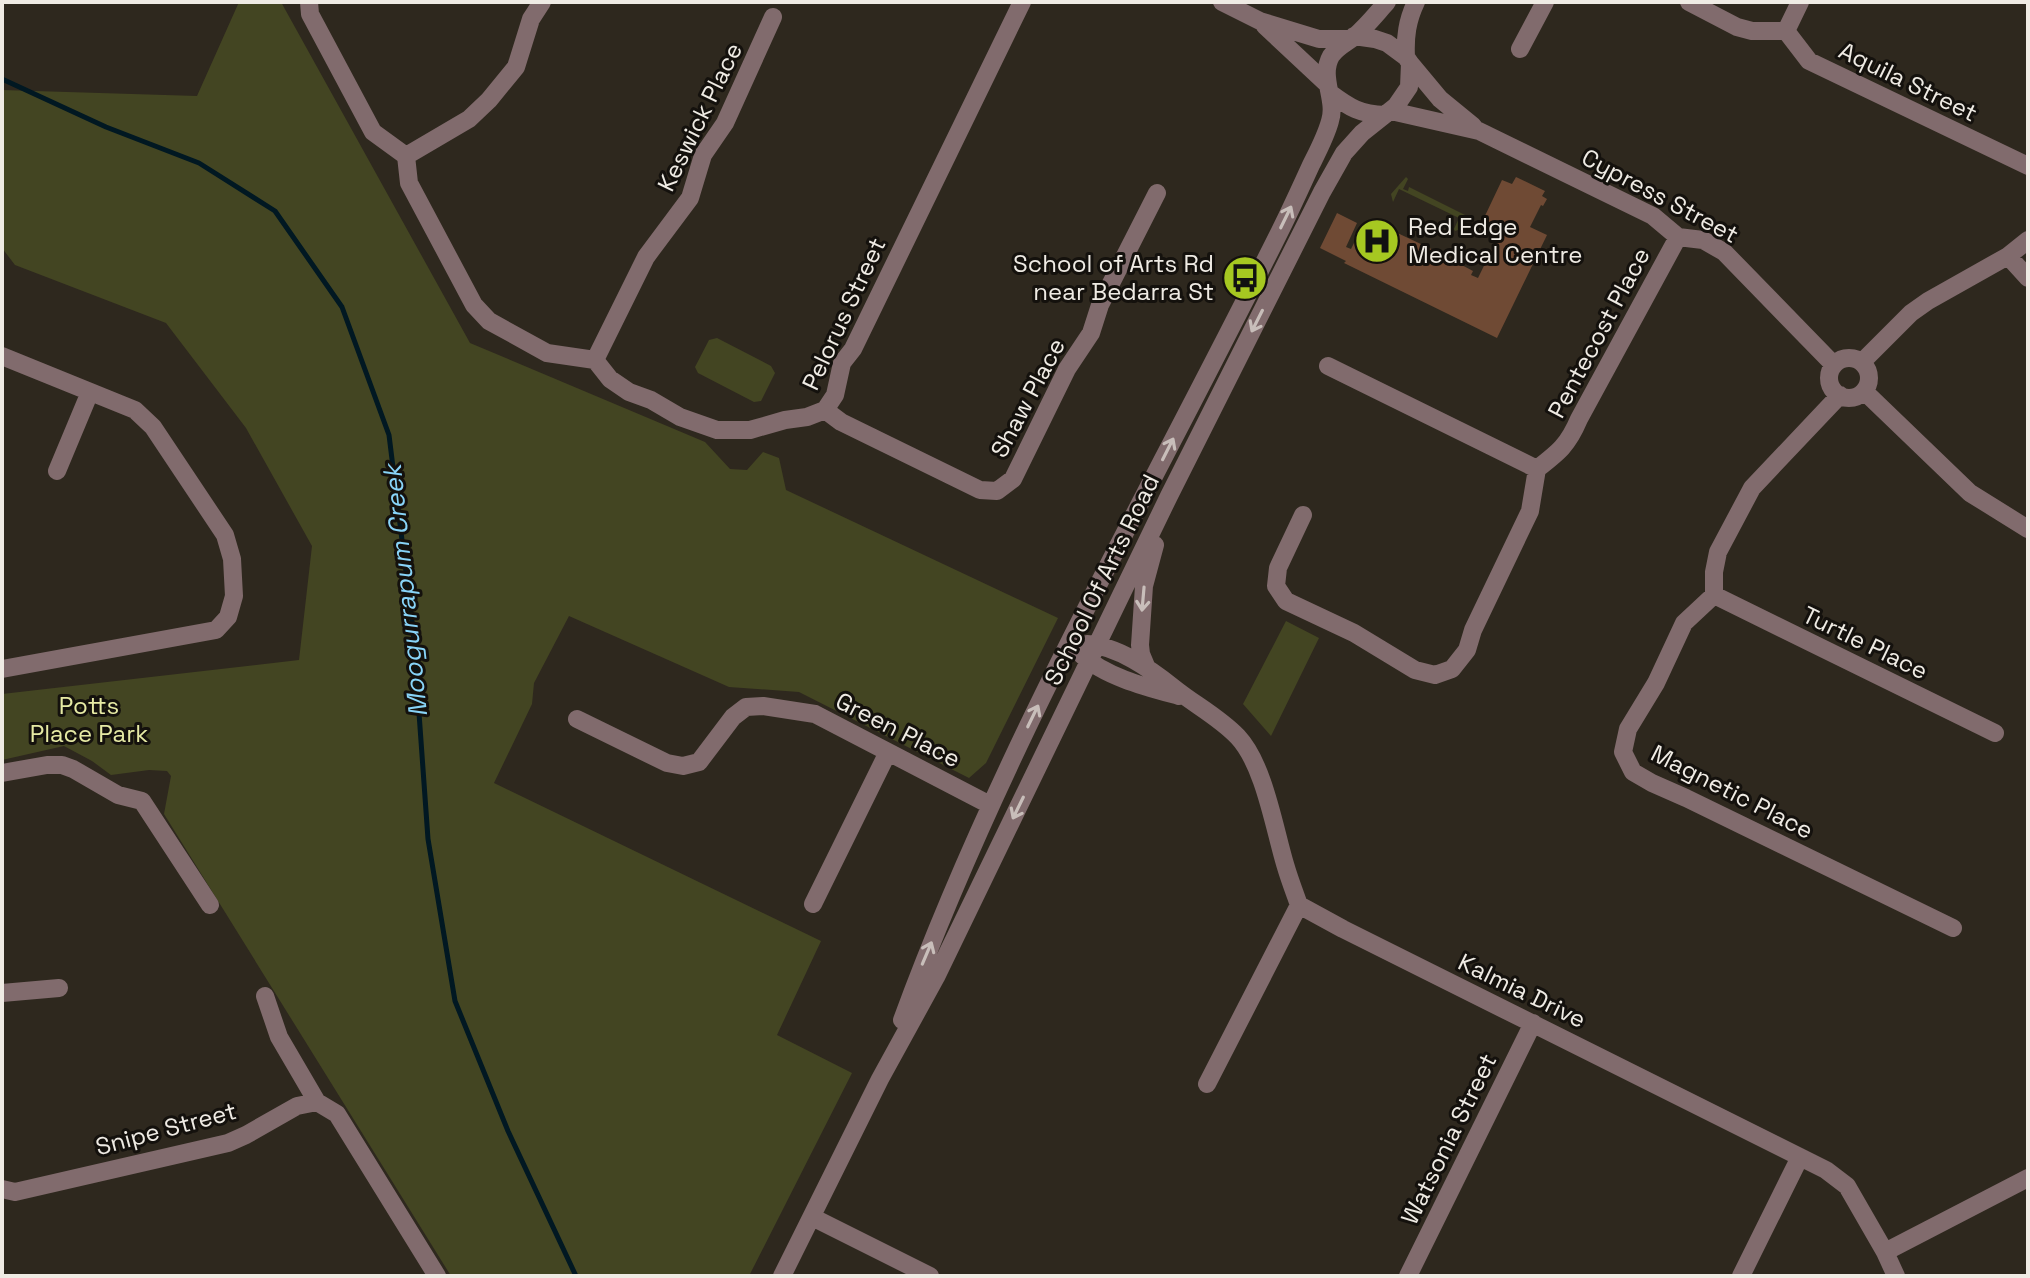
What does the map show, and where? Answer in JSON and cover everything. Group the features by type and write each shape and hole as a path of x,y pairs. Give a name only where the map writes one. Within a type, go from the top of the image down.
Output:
{"street":[{"path":"309,2 310,14 373,132 406,156 409,183 474,305 489,321 547,353 595,360"},
{"path":"406,156 469,119 489,100 516,67 531,19 542,2"},
{"name":"Pelorus Street","path":"595,360 610,379 629,392 651,400 680,417 717,430 750,430 825,410 835,395 842,363 853,349 1022,2"},
{"path":"1222,2 1260,21 1319,39 1375,39 1387,43 1408,60"},
{"path":"1328,89 1331,56 1387,2"},
{"path":"1260,21 1347,106 1358,112 1388,113 1409,87 1405,40 1407,24 1416,2"},
{"path":"1520,49 1545,2"},
{"path":"1689,2 1737,27 1752,31 1786,31 1800,2"},
{"name":"Keswick Place","path":"595,360 646,257 690,198 703,155 725,123 773,17"},
{"name":"Aquila Street","path":"1786,31 1809,61 2028,166"},
{"name":"Cypress Street","path":"1408,60 1440,99 1479,131 1653,216 1678,237 1703,240 1724,252 1834,365"},
{"name":"School Of Arts Road","path":"880,1079 920,972 990,805 1068,643 1312,164 1332,118 1328,89"},
{"name":"Cypress Street","path":"1388,113 1479,131"},
{"name":"School Of Arts Road","path":"782,1276 880,1079 936,977 1169,496 1322,192 1344,153 1362,133 1388,113"},
{"name":"Shaw Place","path":"825,410 841,422 930,467 980,490 997,491 1013,479 1067,369 1091,333 1100,305 1157,193"},
{"name":"Pentecost Place","path":"1537,469 1571,438 1678,237"},
{"path":"1862,362 1911,313 2008,256 2028,240"},
{"path":"2008,256 2028,278"},
{"path":"2,356 135,410 153,427 225,535 232,559 234,596 228,617 216,630 2,669"},
{"path":"1850,358 1862,362 1869,377 1864,391 1854,397 1840,395 1833,389 1829,377 1834,365 1850,358"},
{"path":"1303,515 1278,568 1276,586 1286,601 1354,633 1415,670 1435,675 1452,669 1467,650 1473,630 1530,511 1537,469 1328,366"},
{"path":"1864,391 1970,493 2028,529"},
{"path":"57,471 90,392"},
{"path":"1714,595 1718,552 1752,488 1840,395"},
{"path":"1146,666 1140,645 1144,586 1169,496"},
{"name":"Turtle Place","path":"1714,595 1995,733"},
{"name":"Magnetic Place","path":"1714,595 1684,623 1656,683 1628,729 1623,752 1633,772 1953,928"},
{"path":"1068,643 1098,645 1146,666 1215,716 1249,751 1268,801 1299,905 1207,1084"},
{"path":"1068,643 1089,662 1135,683 1188,698"},
{"name":"Green Place","path":"577,719 667,763 683,766 699,762 733,717 746,707 763,706 815,714 990,805"},
{"path":"813,904 888,752"},
{"path":"2,773 62,765 118,795 142,801 210,905"},
{"name":"Kalmia Drive","path":"1299,905 1826,1170 1847,1186 1896,1276"},
{"path":"2,993 59,988"},
{"path":"265,996 279,1037 317,1102 337,1114 437,1276"},
{"name":"Watsonia Street","path":"1408,1276 1533,1023"},
{"name":"Snipe Street","path":"2,1189 15,1192 228,1143 297,1106 317,1102"},
{"path":"1741,1276 1800,1157"},
{"path":"1885,1252 2028,1178"},
{"path":"812,1217 930,1276"}],"green space":[{"name":"Potts Place Park","path":"239,2 281,2 470,343 705,442 730,469 747,470 763,452 779,458 786,490 1058,618 986,763 969,778 799,692 729,687 569,616 534,683 532,704 494,783 821,941 777,1035 852,1073 749,1276 451,1276 164,814 171,776 167,771 111,775 64,746 2,760 2,694 299,660 312,546 246,428 166,323 15,265 2,248 2,90 197,96"},
{"path":"1406,177 1408,179 1403,189 1408,191 1409,187 1467,216 1458,230 1454,229 1459,218 1399,189 1393,202 1391,194"},
{"path":"717,338 771,366 775,373 761,401 754,402 698,373 695,367 709,340"},
{"path":"1286,621 1319,638 1271,736 1243,704"}],"building":[{"path":"1516,177 1545,191 1542,196 1547,199 1530,227 1547,235 1497,338 1344,263 1346,261 1320,248 1337,213 1357,223 1346,247 1351,249 1364,223 1370,226 1372,221 1459,262 1478,278 1502,229 1483,220 1502,180 1512,184"}],"waterway":[{"name":"Moogurrapum Creek","path":"2,79 106,127 199,163 275,211 342,307 389,435 413,629 428,839 455,1001 508,1131 576,1276"}],"place":[{"name":"Red Edge Medical Centre","path":"1377,241"},
{"name":"School of Arts Rd near Bedarra St","path":"1245,278"}]}
